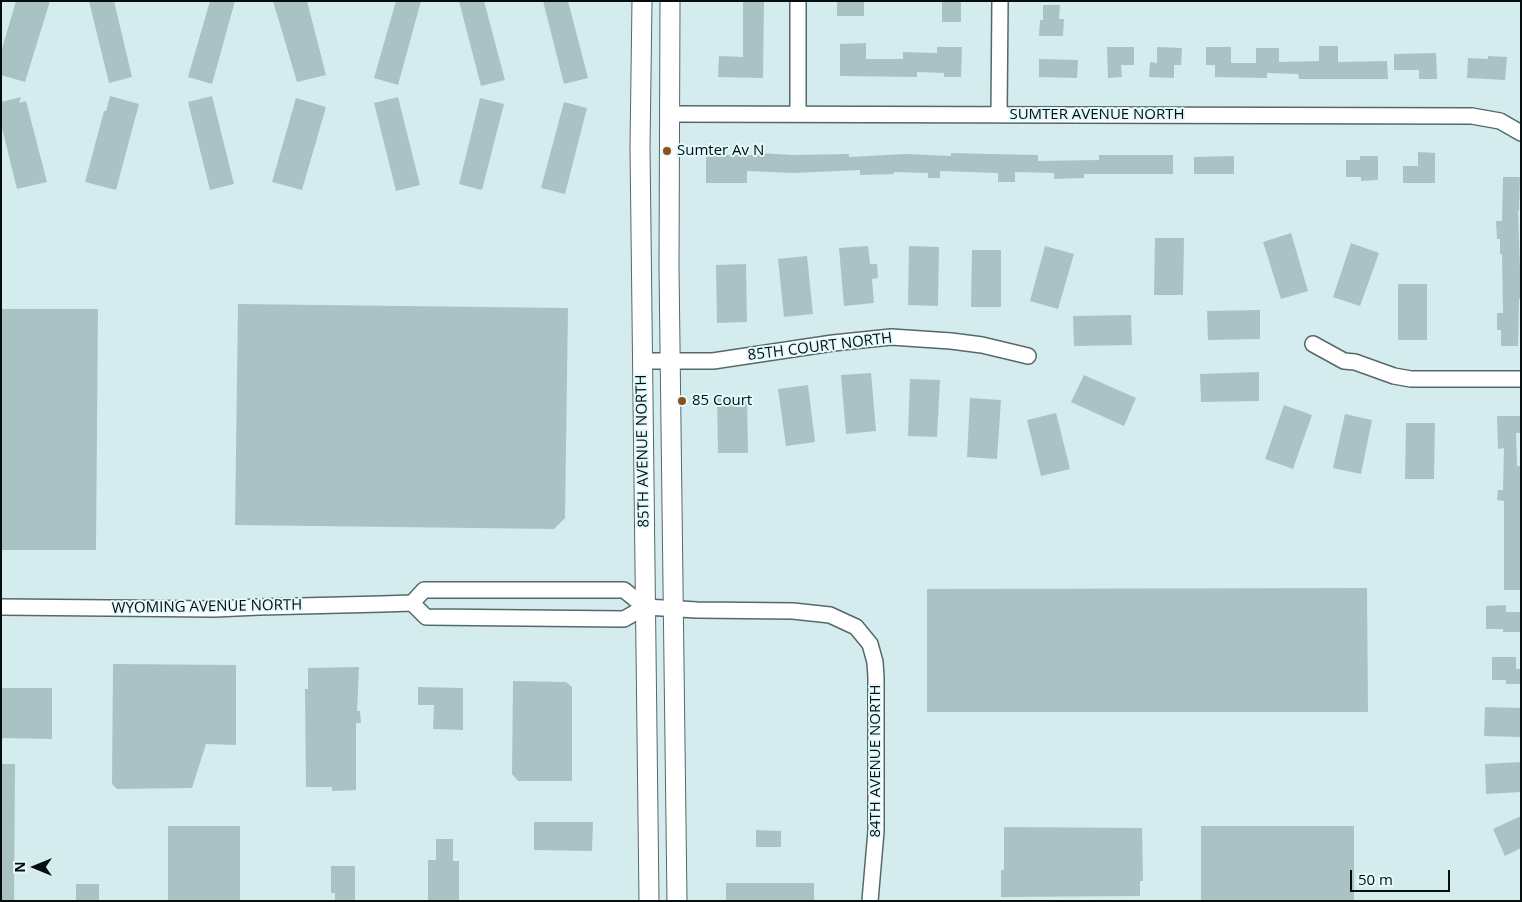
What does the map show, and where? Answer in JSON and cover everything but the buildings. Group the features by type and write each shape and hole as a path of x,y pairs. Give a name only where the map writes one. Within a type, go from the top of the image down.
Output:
{"main road":[{"name":"85TH AVENUE NORTH","path":"642,1 640,147 648,901"},
{"name":"85TH AVENUE NORTH","path":"670,1 669,114 677,901"}],"street":[{"path":"798,1 798,114"},
{"path":"999,114 1000,1"},
{"name":"SUMTER AVENUE NORTH","path":"669,114 1472,116 1500,121 1521,132"},
{"name":"85TH COURT NORTH","path":"642,361 713,361 840,342 891,337 982,345 1028,356"},
{"path":"1313,344 1344,361 1354,362 1394,376 1411,379 1521,379"},
{"path":"645,607 624,590 424,590 412,603 426,617 624,619 645,607 673,609"},
{"name":"WYOMING AVENUE NORTH","path":"1,607 215,609 412,603"},
{"name":"84TH AVENUE NORTH","path":"673,609 793,611 830,615 856,627 870,644 875,662 876,677 876,831 870,901"}],"place":[{"name":"Sumter Av N","path":"667,151"},
{"name":"85 Court","path":"682,401"}]}
